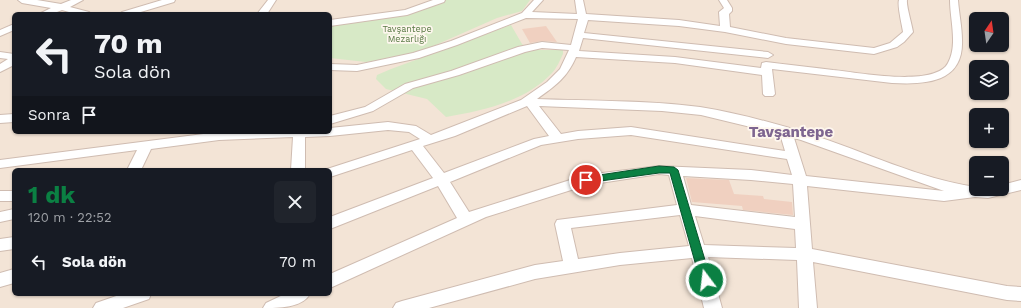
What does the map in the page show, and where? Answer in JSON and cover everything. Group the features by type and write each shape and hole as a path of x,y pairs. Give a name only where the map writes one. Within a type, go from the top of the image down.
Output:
{"street":[{"path":"22,0 61,7 79,12"},
{"path":"49,12 79,0"},
{"path":"132,12 171,0"},
{"path":"263,12 272,0"},
{"path":"332,23 407,12 441,0"},
{"path":"525,15 539,0"},
{"path":"332,171 429,140 527,102 551,84 565,70 579,35 583,16 579,0"},
{"path":"723,0 728,8 728,11 724,12 724,29"},
{"path":"332,67 357,68 415,56 454,43 525,15 583,16 672,22 724,29 835,48 874,51 882,50 901,41 908,32 906,15 902,3 903,0"},
{"path":"332,119 369,109 409,86 455,73 522,49 542,45 573,51 675,60 767,64 885,79 907,80 929,78 943,73 953,65 957,48 957,25 954,0"},
{"path":"0,33 12,28"},
{"path":"579,35 694,46 767,64"},
{"path":"769,94 767,64 771,37"},
{"path":"0,54 12,58"},
{"path":"527,102 662,106 701,111 747,121 786,132 947,187 969,191"},
{"path":"527,102 558,139"},
{"path":"0,119 12,118"},
{"path":"332,132 388,126 412,129 429,140"},
{"path":"332,221 538,142 578,135 630,131 792,156"},
{"path":"786,132 800,180 808,308"},
{"path":"0,164 219,134"},
{"path":"298,168 299,134"},
{"path":"135,168 147,144"},
{"path":"414,144 441,179 466,220"},
{"path":"332,280 482,213 586,180 659,170 674,170 751,175 944,196 969,193"},
{"path":"674,170 713,308"},
{"path":"1009,188 1021,185"},
{"path":"0,196 12,196"},
{"path":"572,266 562,224 684,209 803,224"},
{"path":"0,217 12,214"},
{"path":"0,245 12,242"},
{"path":"402,308 535,272 620,259 698,251 804,254 1007,293 1021,294"},
{"path":"0,280 12,277"},
{"path":"102,308 137,296"},
{"path":"272,308 294,301"}],"shaded area":[{"path":"0,0 1021,0 1021,308 0,308"}],"green space":[{"name":"Tavşantepe Mezarlığı","path":"444,0 530,0 522,11 497,18 413,55 366,62 332,58 332,24 413,10"},
{"path":"511,25 522,44 531,50 563,50 563,54 554,71 541,83 517,98 475,112 446,117 427,99 386,89 376,79 377,75 391,69"}],"building":[{"path":"546,26 557,42 542,41 530,43 522,29"},
{"path":"686,178 729,180 734,194 763,196 764,199 792,202 793,215 743,210 742,206 692,202"}],"district":[{"name":"Tavşantepe","path":"791,132"}],"route":[{"path":"586,180 659,170 674,170 684,209 706,280"}]}
